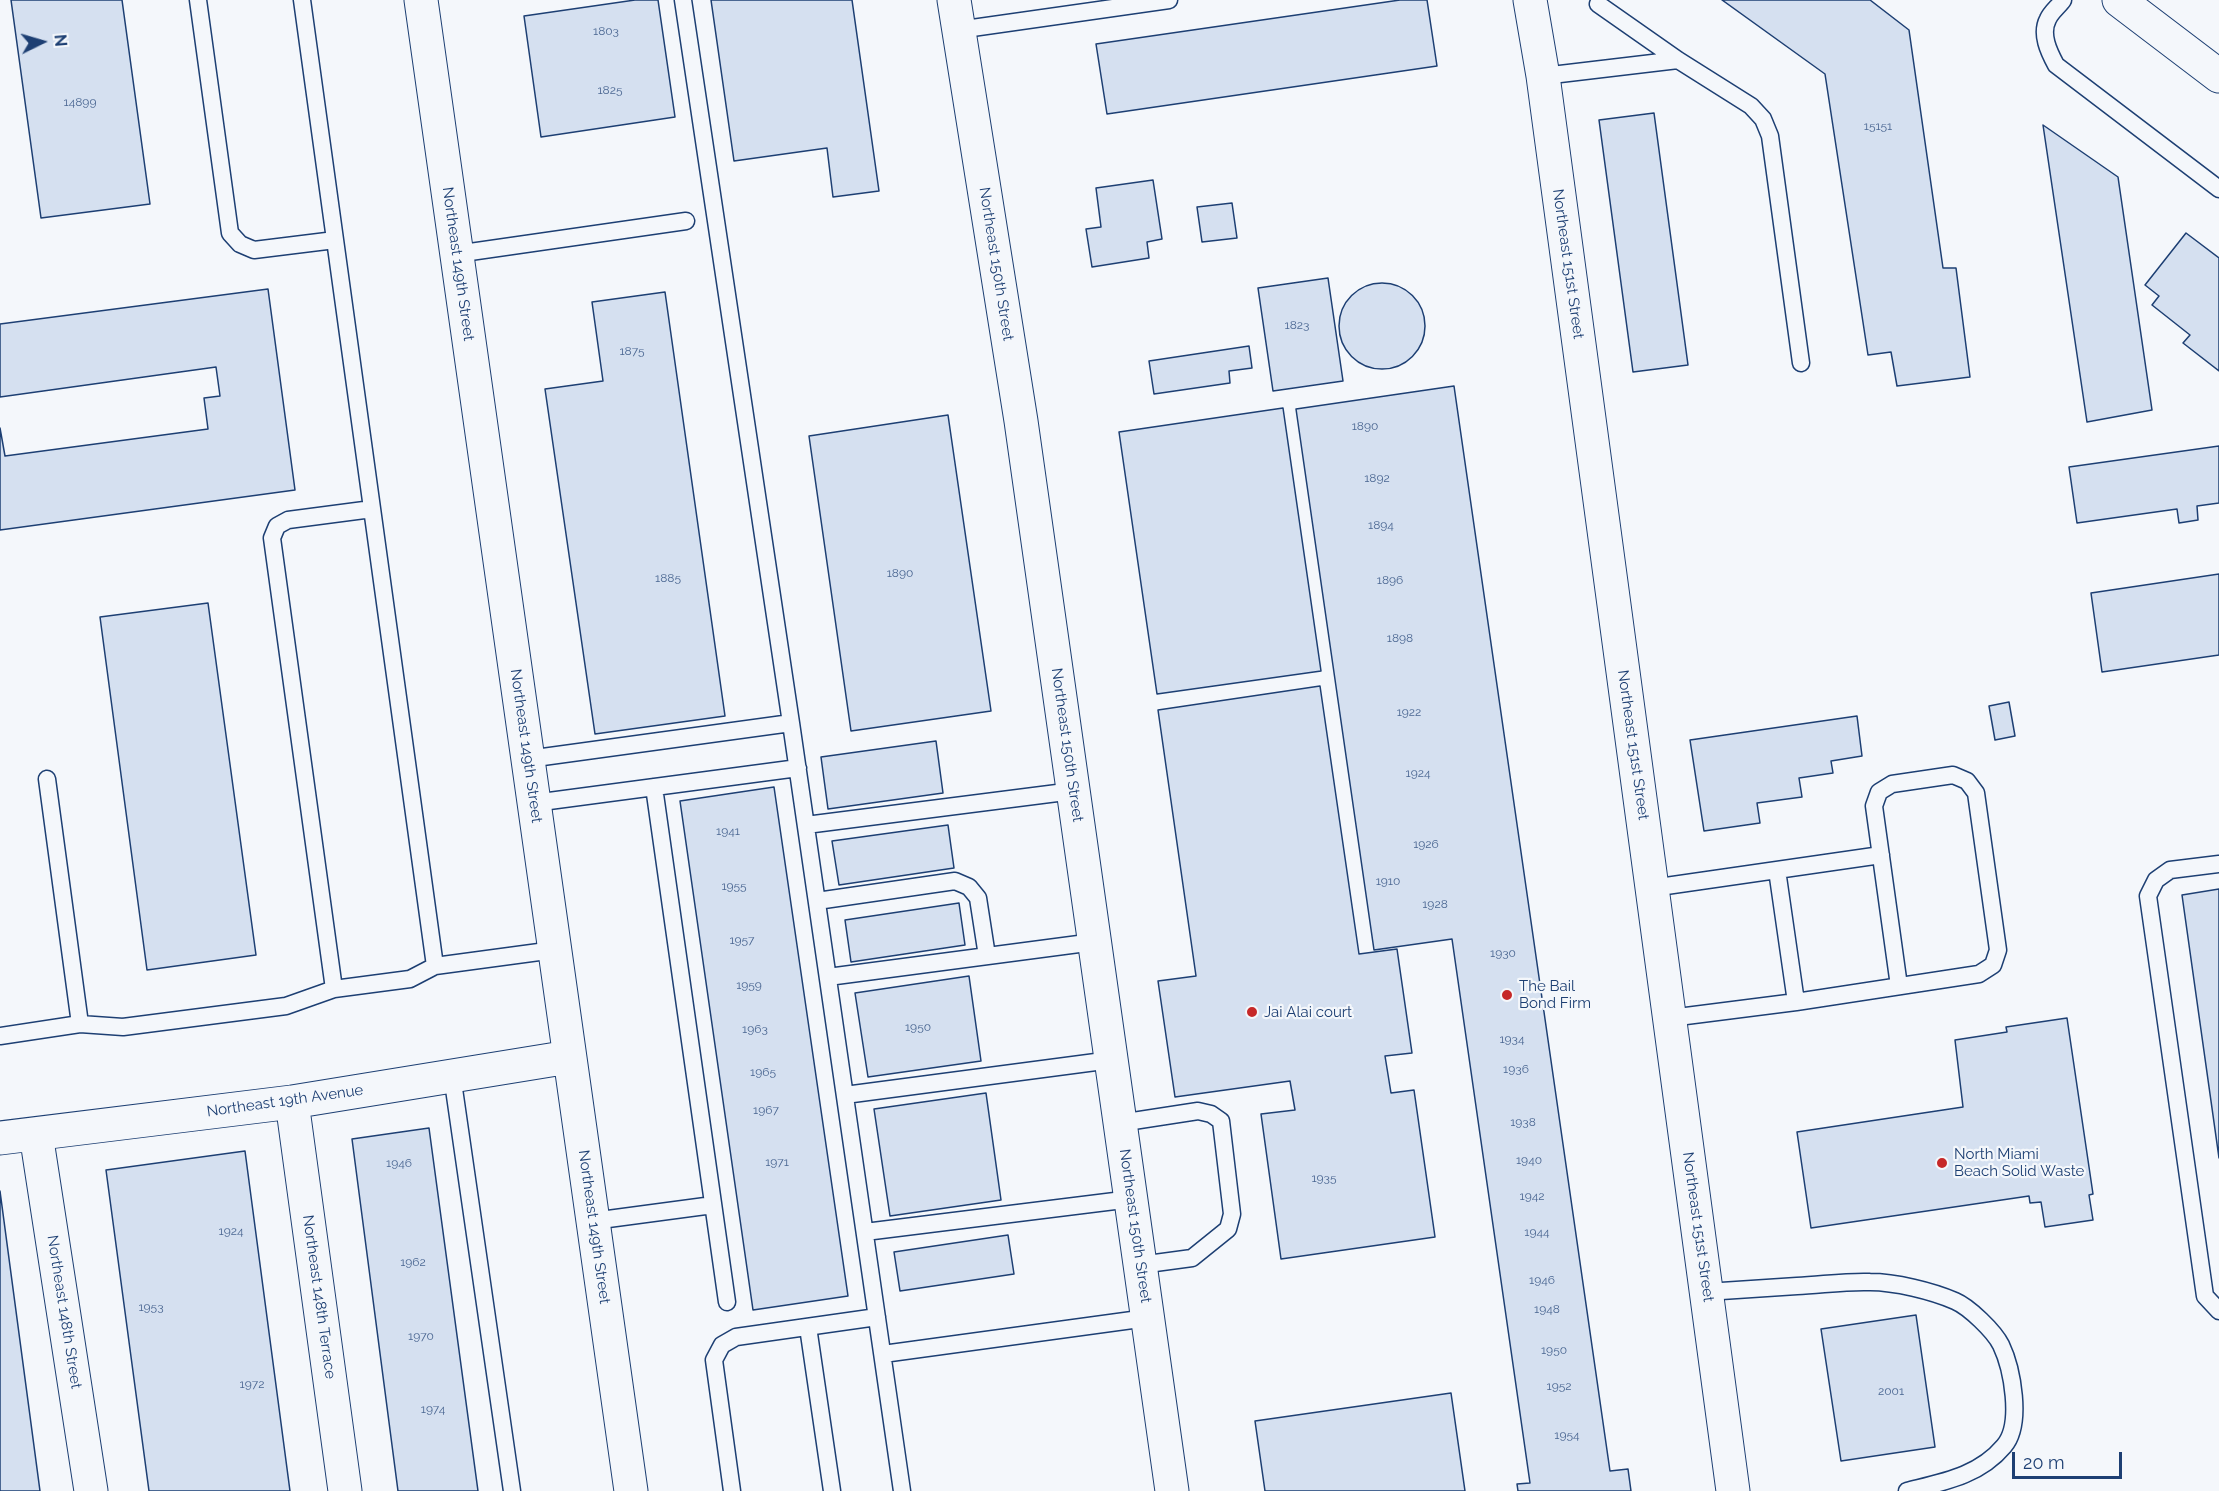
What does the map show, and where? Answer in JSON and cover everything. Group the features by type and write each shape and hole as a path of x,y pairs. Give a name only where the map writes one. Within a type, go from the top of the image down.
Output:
{"street":[{"name":"Northeast 149th Street","path":"421,0 631,1491"},
{"name":"Northeast 151st Street","path":"1530,0 1543,76 1733,1491"},
{"path":"2119,0 2219,76"},
{"name":"Northeast 150th Street","path":"956,15 1021,421 1172,1491"},
{"name":"Northeast 19th Avenue","path":"0,1138 292,1102 569,1057"},
{"name":"Northeast 148th Terrace","path":"292,1102 345,1491"},
{"name":"Northeast 148th Street","path":"36,1134 91,1491"}],"lane":[{"path":"198,0 230,233 240,244 254,250 335,240"},
{"path":"302,0 435,966"},
{"path":"683,0 798,768 902,1491"},
{"path":"956,15 1169,0"},
{"path":"2063,0 2047,19 2045,35 2048,51 2056,65 2219,189"},
{"path":"1598,4 1678,60 1751,106 1763,119 1770,136 1801,363"},
{"path":"1543,76 1678,60"},
{"path":"456,254 686,220"},
{"path":"334,989 272,538 277,526 288,520 372,508"},
{"path":"528,759 791,723"},
{"path":"534,803 798,768"},
{"path":"1670,1018 1796,1002 1979,974 1993,965 1998,950 1976,793 1967,781 1953,775 1892,784 1879,792 1874,806 1899,986"},
{"path":"47,779 80,1024"},
{"path":"654,787 727,1302"},
{"path":"806,825 1073,791"},
{"path":"1652,888 1881,855"},
{"path":"2219,864 2170,870 2156,880 2148,896 2205,1296 2219,1311"},
{"path":"1777,870 1796,1002"},
{"path":"817,901 956,882 969,887 978,898 987,956"},
{"path":"828,977 1094,942"},
{"path":"0,1036 80,1024 123,1027 286,1006 334,989 410,979 435,966 554,950"},
{"path":"845,1095 1112,1060"},
{"path":"452,1075 512,1491"},
{"path":"1120,1123 1198,1111 1211,1114 1221,1121 1232,1214 1228,1229 1192,1258 1140,1265"},
{"path":"865,1232 1131,1199"},
{"path":"593,1221 713,1205"},
{"path":"1706,1292 1872,1282 1923,1290 1957,1302 1982,1322 2000,1343 2010,1372 2014,1404 2013,1424 2006,1444 1979,1468 1961,1477 1907,1491"},
{"path":"732,1491 714,1360 722,1345 736,1337 877,1317"},
{"path":"883,1354 1148,1318"},
{"path":"808,1327 832,1491"}],"building":[{"path":"11,0 122,0 150,204 41,218"},
{"path":"635,0 658,0 675,117 541,137 524,16"},
{"path":"711,0 852,0 879,191 833,197 827,148 734,161"},
{"path":"1400,0 1427,0 1437,66 1107,114 1096,44"},
{"path":"1722,0 1870,0 1909,30 1943,268 1956,268 1970,377 1897,386 1891,352 1868,355 1825,74"},
{"path":"1654,113 1688,365 1633,372 1599,120"},
{"path":"2043,125 2118,177 2152,410 2087,422"},
{"path":"1153,180 1162,239 1147,242 1149,258 1092,267 1086,229 1101,227 1096,188"},
{"path":"1232,203 1237,238 1202,242 1197,207"},
{"path":"2186,233 2219,258 2219,371 2183,343 2190,335 2152,305 2159,296 2145,285"},
{"path":"1328,278 1343,381 1273,391 1258,288"},
{"path":"1382,283 1406,290 1418,302 1425,326 1418,350 1406,362 1382,369 1358,362 1346,350 1339,326 1346,302 1358,290"},
{"path":"268,289 295,490 0,530 0,428 5,456 208,429 204,398 220,396 216,367 0,397 0,324"},
{"path":"665,292 725,716 595,734 545,389 603,381 592,302"},
{"path":"1249,346 1252,368 1229,371 1230,383 1154,394 1149,361"},
{"path":"1454,386 1610,1471 1628,1469 1631,1491 1518,1491 1517,1484 1530,1483 1452,939 1374,950 1296,409"},
{"path":"1283,408 1321,671 1157,694 1119,432"},
{"path":"948,415 991,711 851,731 809,436"},
{"path":"2219,446 2219,503 2197,506 2198,520 2179,523 2177,509 2077,523 2069,467"},
{"path":"2219,574 2219,655 2102,672 2091,593"},
{"path":"208,603 256,955 147,970 100,617"},
{"path":"1320,686 1359,954 1397,949 1412,1053 1385,1056 1391,1093 1414,1090 1435,1237 1281,1259 1261,1114 1295,1110 1290,1081 1175,1097 1158,981 1196,976 1158,710"},
{"path":"2009,702 2015,736 1995,740 1989,706"},
{"path":"1857,716 1862,756 1831,761 1833,773 1799,778 1802,797 1757,803 1760,823 1704,831 1690,740"},
{"path":"936,741 943,793 828,809 821,757"},
{"path":"774,787 848,1296 753,1310 680,801"},
{"path":"948,825 954,868 839,885 832,841"},
{"path":"2219,889 2219,1158 2182,895"},
{"path":"959,903 965,945 851,962 845,920"},
{"path":"969,976 981,1061 868,1077 855,993"},
{"path":"2067,1018 2093,1194 2089,1195 2093,1220 2045,1227 2041,1202 2030,1203 2029,1196 1811,1228 1797,1132 1963,1107 1955,1040 2007,1032 2006,1027"},
{"path":"986,1093 1001,1200 890,1216 874,1109"},
{"path":"429,1128 478,1491 398,1491 352,1139"},
{"path":"245,1151 290,1491 149,1491 106,1170"},
{"path":"0,1191 40,1491 0,1491"},
{"path":"1008,1235 1014,1274 900,1291 894,1252"},
{"path":"1916,1315 1935,1447 1841,1461 1821,1329"},
{"path":"1451,1393 1465,1491 1265,1491 1255,1421"}],"place":[{"name":"The Bail Bond Firm","path":"1507,995"},
{"name":"Jai Alai court","path":"1252,1012"},
{"name":"North Miami Beach Solid Waste","path":"1942,1163"}]}
